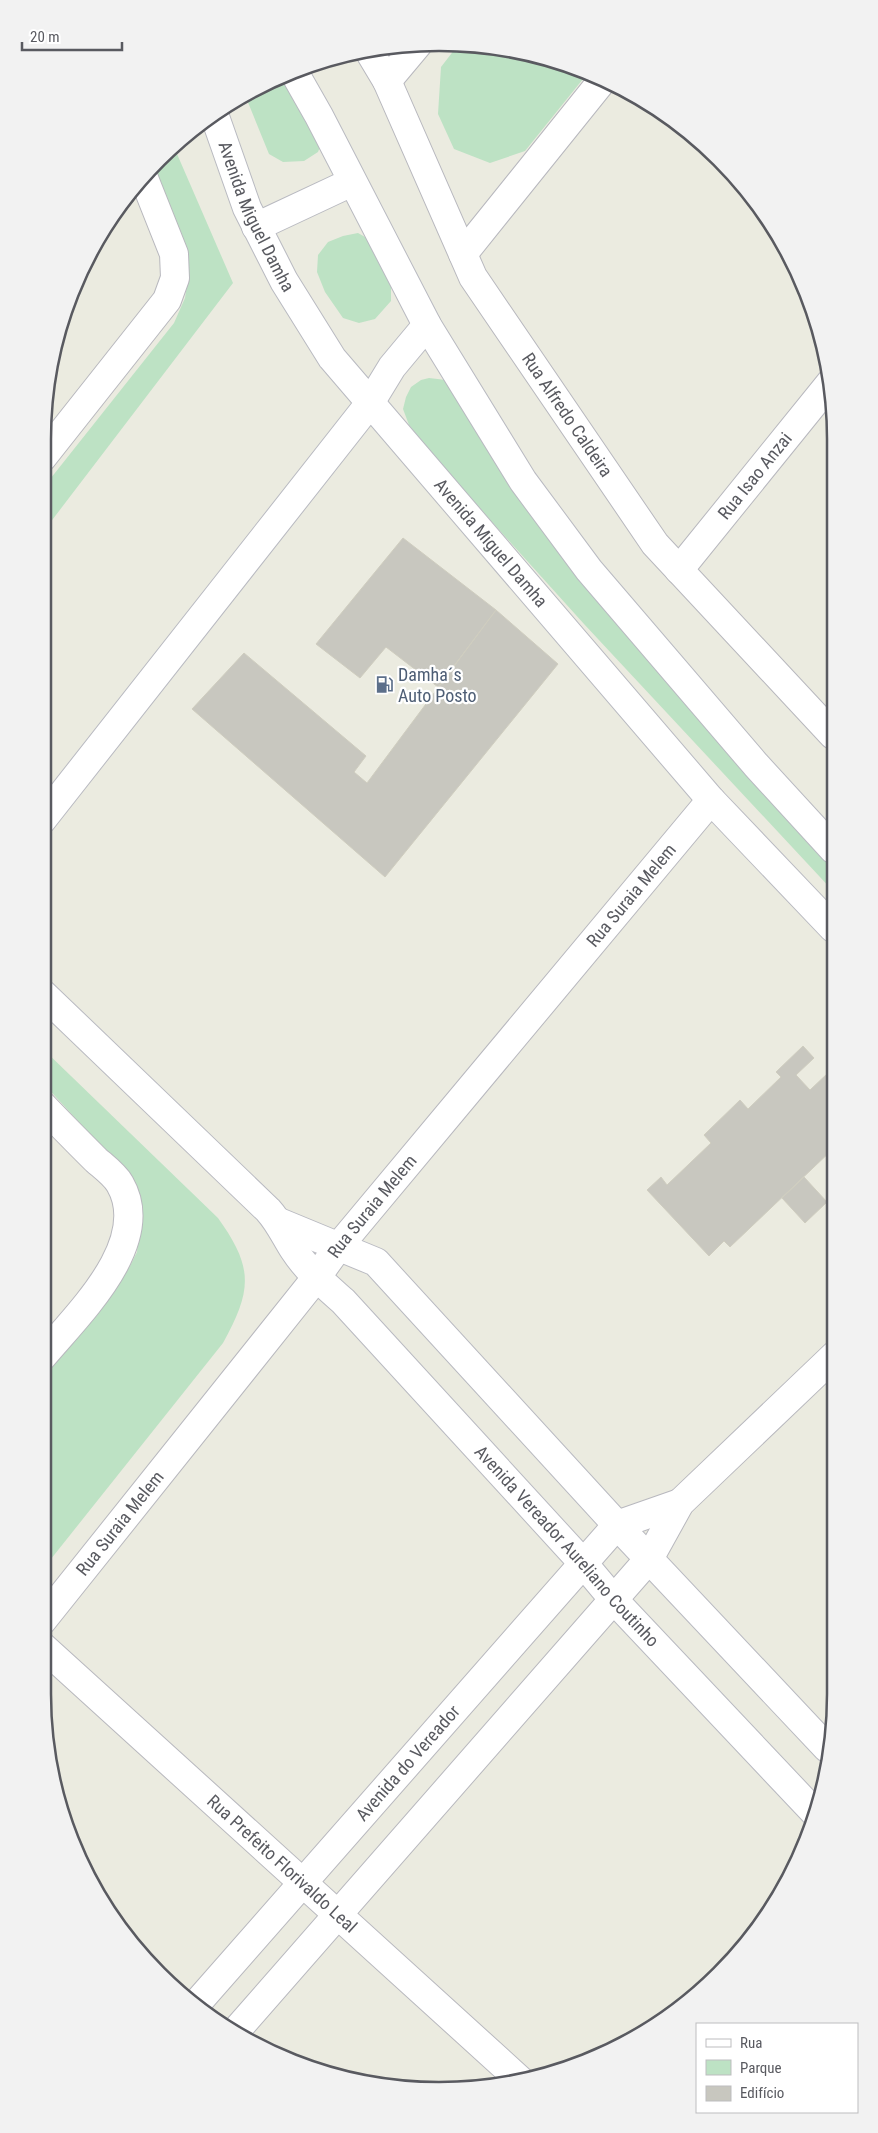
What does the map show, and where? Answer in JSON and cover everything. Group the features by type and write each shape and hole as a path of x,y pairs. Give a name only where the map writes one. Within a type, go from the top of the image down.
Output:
{"street":[{"path":"387,81 411,52"},
{"name":"Rua Alfredo Caldeira","path":"373,57 387,81 473,277 655,544 827,729"},
{"path":"298,78 427,325 523,482 589,570 756,765 827,842"},
{"path":"463,254 598,86"},
{"name":"Avenida Miguel Damha","path":"217,122 247,208 284,281 332,358 712,800 827,921"},
{"path":"256,226 352,182"},
{"path":"51,447 167,300 175,278 174,254 146,184"},
{"path":"51,809 370,403 392,367 427,325"},
{"name":"Rua Isao Anzai","path":"679,570 823,391"},
{"name":"Rua Suraia Melem","path":"51,1610 316,1278 339,1246 712,800"},
{"path":"51,1002 279,1222 376,1262 617,1525 823,1744"},
{"path":"51,1115 119,1183 129,1203 127,1231 118,1259 100,1286 51,1347"},
{"name":"Avenida Vereador Aureliano Coutinho","path":"279,1222 294,1250 316,1278 343,1301 583,1563 614,1600 810,1807"},
{"path":"240,2027 649,1559 680,1503 827,1363"},
{"path":"617,1525 680,1503"},
{"name":"Avenida do Vereador","path":"200,2000 617,1525"},
{"name":"Rua Prefeito Florivaldo Leal","path":"51,1654 514,2074"}],"green space":[{"path":"453,52 464,52 539,64 583,79 525,151 490,163 454,149 438,114 441,67"},
{"path":"293,80 323,139 318,152 304,161 283,162 269,154 248,102"},
{"path":"177,153 233,283 51,522 51,478 174,323 185,298 188,279 153,177"},
{"path":"358,233 372,241 391,280 391,301 375,319 359,323 343,318 325,292 317,272 318,255 328,242"},
{"path":"429,378 446,380 827,854 827,885 584,624 445,470 409,425 403,409 411,387 421,380"},
{"path":"51,1057 218,1218 238,1251 245,1279 244,1293 240,1308 223,1343 51,1559 51,1369 116,1288 137,1252 140,1215 121,1168 51,1092"}],"building":[{"path":"403,538 496,610 438,687 386,647 360,678 316,644"},
{"path":"496,610 558,664 385,877 192,709 244,653 366,756 354,772 367,783"},
{"path":"803,1046 814,1058 796,1075 810,1090 827,1074 827,1155 730,1247 724,1241 709,1256 647,1190 661,1177 667,1185 711,1143 704,1135 740,1100 748,1109 781,1077 776,1072"},
{"path":"804,1177 827,1202 805,1223 782,1198"}],"place":[{"name":"Damha´s Auto Posto","path":"384,685"}]}
